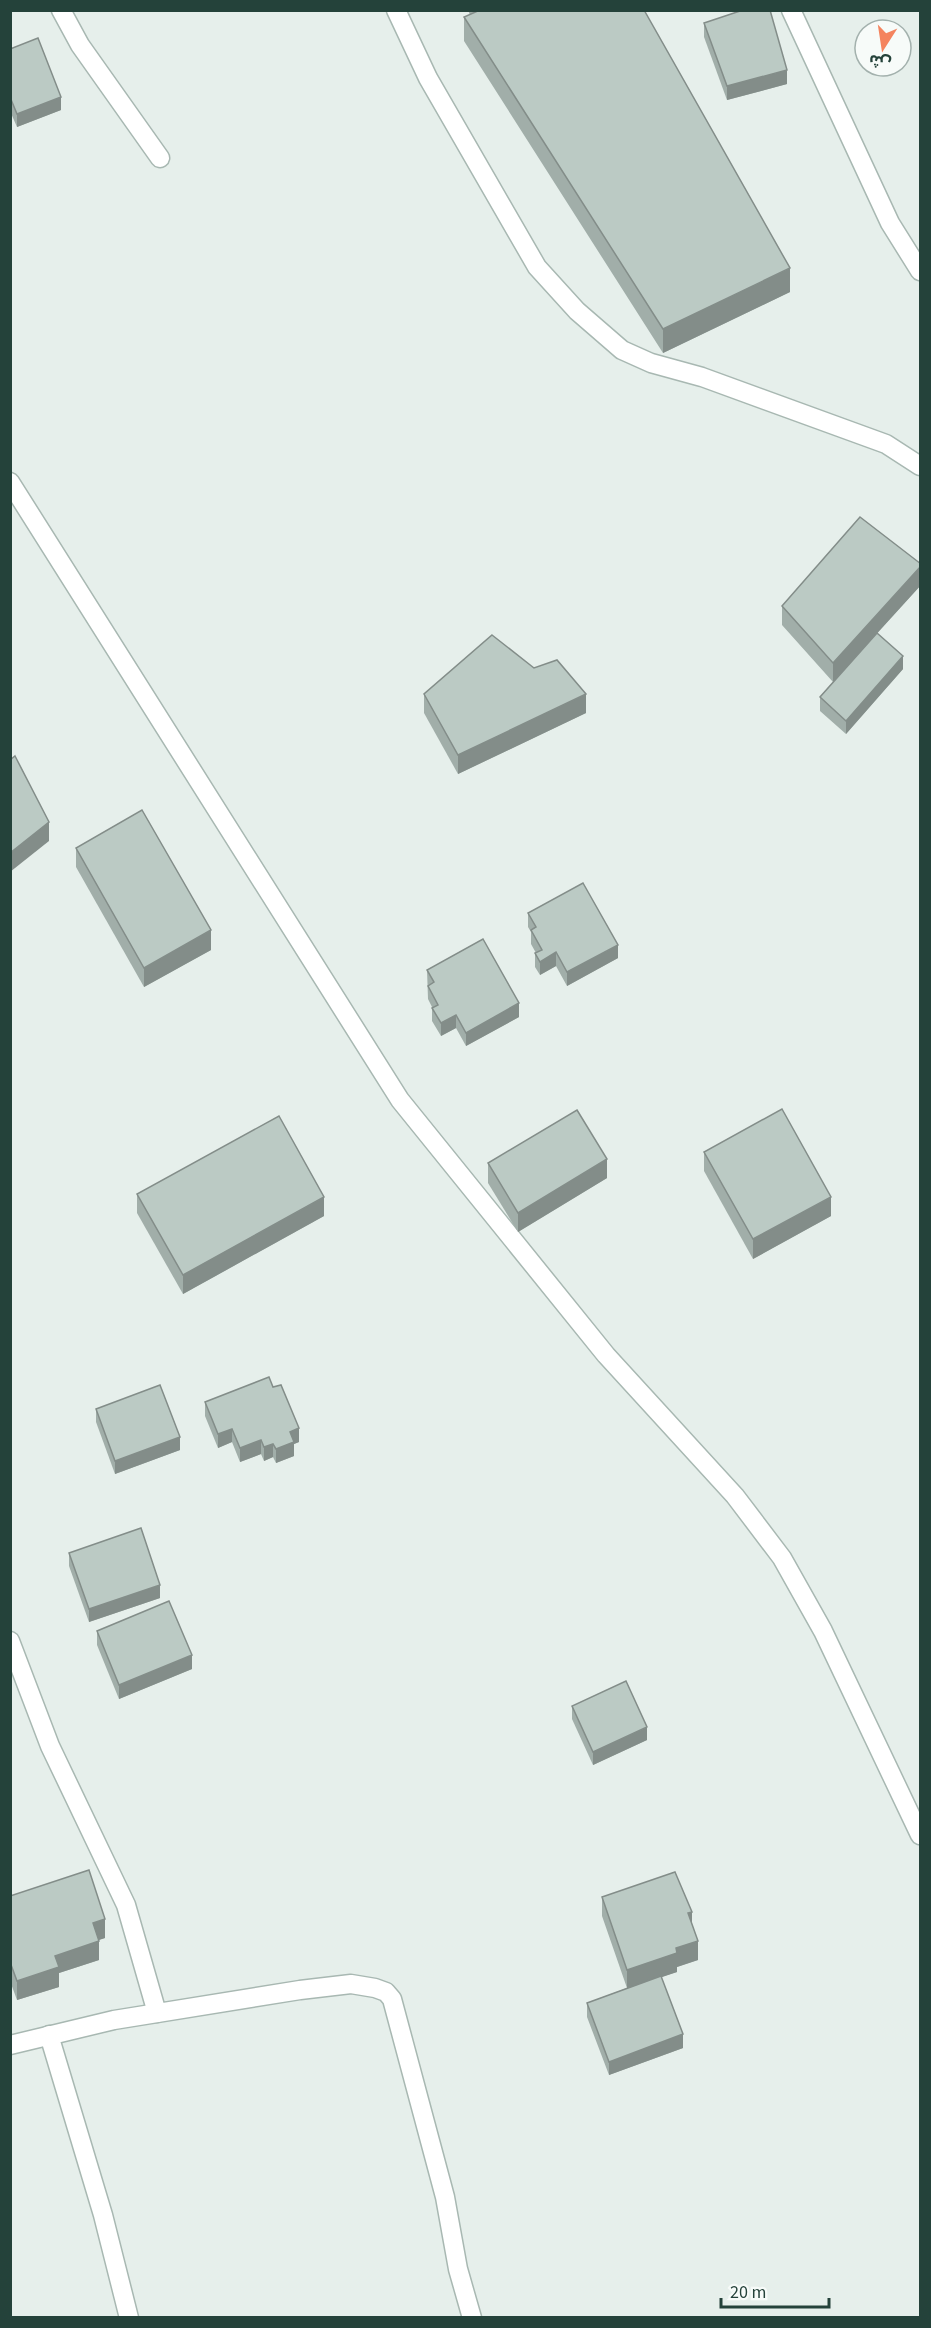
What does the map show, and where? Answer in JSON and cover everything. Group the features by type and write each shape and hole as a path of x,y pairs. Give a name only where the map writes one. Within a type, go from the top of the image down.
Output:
{"street":[{"path":"61,10 80,45 160,158"},
{"path":"396,10 428,78 537,267 577,311 622,350 651,363 702,377 886,444 921,466"},
{"path":"791,10 890,223 921,271"},
{"path":"10,482 400,1100 467,1187 606,1355 735,1496 782,1558 823,1631 921,1835"},
{"path":"10,1641 50,1746 126,1905 157,2013"},
{"path":"10,2045 157,2013 351,1984 386,1992 392,1999 445,2198 458,2269 472,2318"},
{"path":"49,2035 103,2215 129,2318"}],"building":[{"path":"480,10 644,10 790,268 663,329 464,17"},
{"path":"743,10 770,10 787,70 727,86 704,23"},
{"path":"38,38 61,97 17,114 10,97 10,49"},
{"path":"860,517 921,566 833,663 782,606"},
{"path":"877,633 903,656 846,721 820,697"},
{"path":"492,635 534,668 557,660 586,694 458,755 424,694"},
{"path":"15,756 49,822 10,853 10,760"},
{"path":"142,810 211,930 144,968 76,848"},
{"path":"583,883 618,945 567,972 556,952 540,962 535,953 542,950 531,930 536,927 528,913"},
{"path":"483,939 519,1003 466,1033 456,1015 441,1023 432,1008 438,1005 428,986 434,982 427,970"},
{"path":"782,1109 831,1197 753,1239 704,1152"},
{"path":"577,1110 607,1159 518,1213 488,1163"},
{"path":"279,1116 324,1197 183,1275 137,1194"},
{"path":"269,1377 273,1387 281,1385 299,1428 290,1432 294,1442 276,1449 273,1444 264,1447 261,1440 240,1448 232,1429 218,1434 205,1402"},
{"path":"160,1385 180,1437 115,1461 96,1409"},
{"path":"141,1528 160,1585 89,1609 69,1553"},
{"path":"169,1601 192,1655 119,1685 97,1631"},
{"path":"626,1681 647,1727 593,1752 572,1706"},
{"path":"89,1870 105,1919 93,1923 99,1941 55,1956 59,1967 17,1981 10,1962 10,1896"},
{"path":"675,1872 692,1912 688,1913 698,1941 676,1948 677,1953 627,1970 602,1897"},
{"path":"661,1976 683,2034 609,2062 587,2003"}]}
